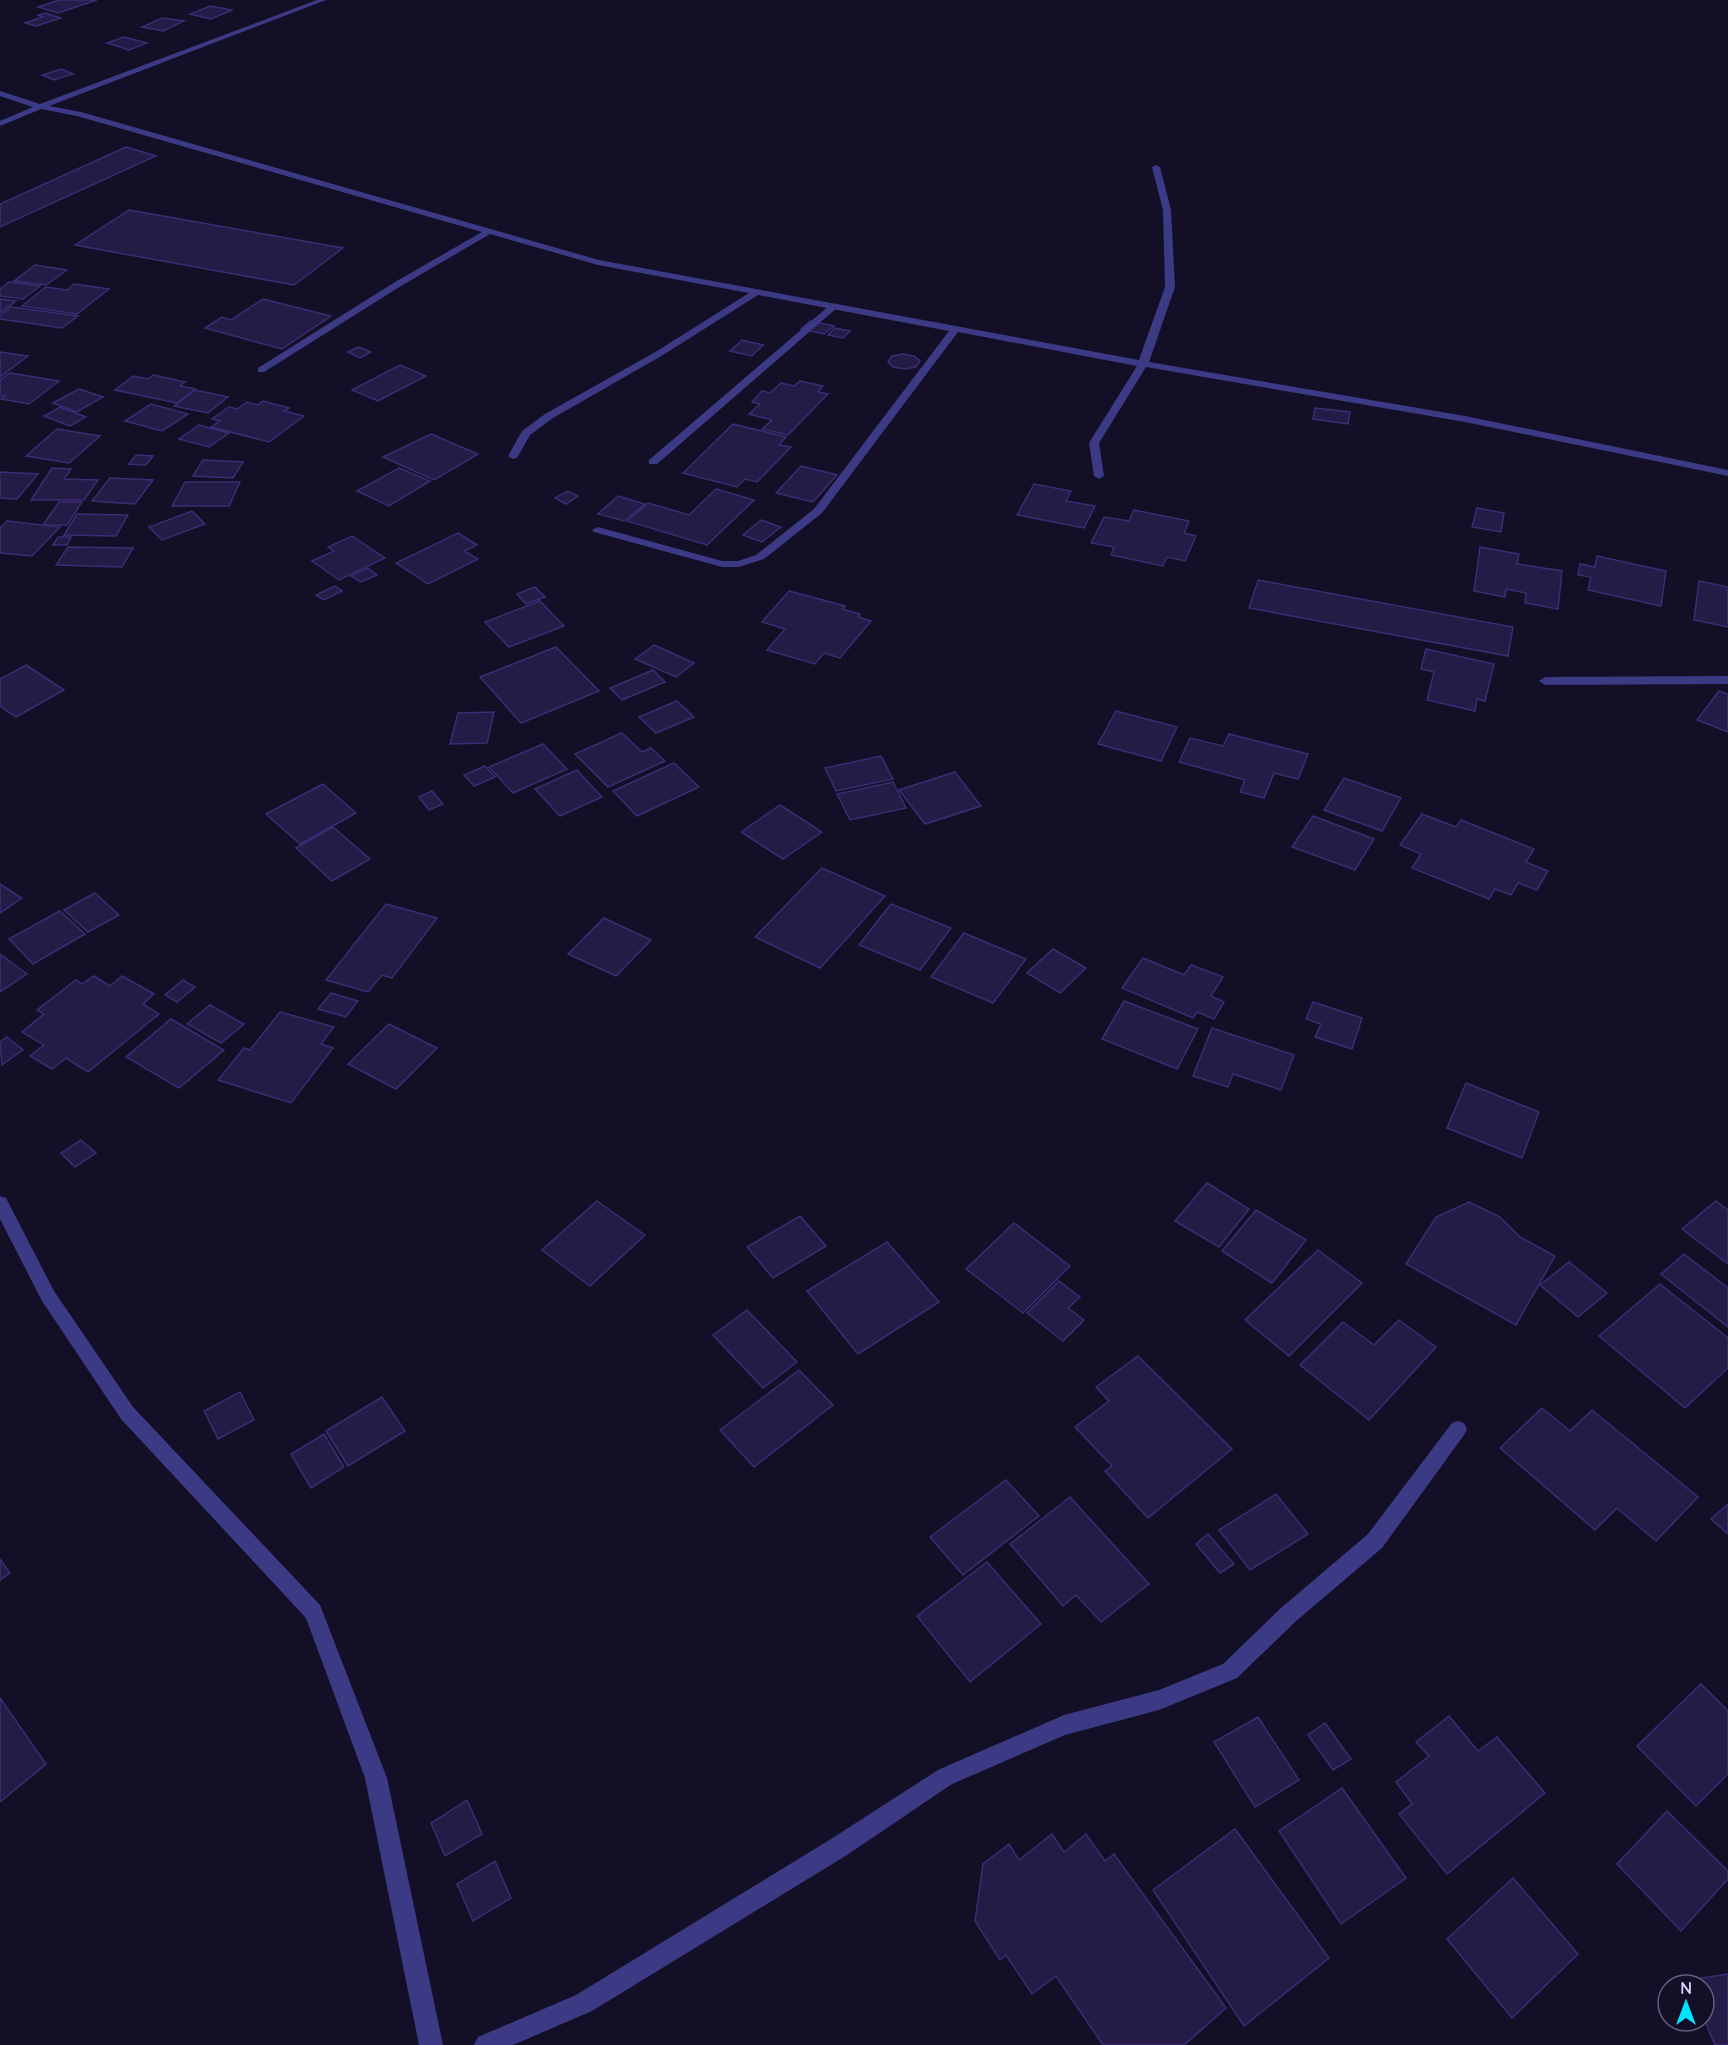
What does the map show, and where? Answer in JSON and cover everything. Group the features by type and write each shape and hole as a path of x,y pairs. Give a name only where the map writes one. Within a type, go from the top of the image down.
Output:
{"street":[{"path":"0,124 323,0"},
{"path":"0,93 40,107 93,118 598,262 1143,364 1465,419 1728,473"},
{"path":"1099,476 1094,443 1143,364 1170,287 1167,210 1156,167"},
{"path":"261,370 398,284 489,231"},
{"path":"513,456 526,433 549,416 660,353 755,293"},
{"path":"653,462 833,307"},
{"path":"598,530 722,564 739,564 760,557 818,511 955,329"},
{"path":"1545,681 1728,680"},
{"path":"0,1203 48,1296 127,1413 313,1612 376,1778 430,2045"},
{"path":"486,2045 584,2003 839,1847 945,1776 1064,1725 1159,1700 1230,1671 1288,1615 1375,1541 1458,1429"}],"building":[{"path":"59,0 97,0 58,13 38,7"},
{"path":"210,6 232,10 211,19 190,14"},
{"path":"45,13 61,18 36,26 25,23 43,17 38,15"},
{"path":"162,18 184,21 163,31 142,27"},
{"path":"124,37 147,43 129,50 107,43"},
{"path":"61,69 73,74 54,80 42,75"},
{"path":"126,147 156,156 0,227 0,204"},
{"path":"129,210 343,248 294,285 75,245"},
{"path":"35,265 67,270 46,285 14,281"},
{"path":"9,282 40,286 23,299 0,296 0,289"},
{"path":"74,284 109,289 77,314 22,306 46,287 67,290"},
{"path":"0,299 16,301 0,313"},
{"path":"263,299 331,316 282,349 205,328 222,317 231,320"},
{"path":"11,307 78,316 62,328 0,319 0,316"},
{"path":"810,321 834,326 824,334 801,329"},
{"path":"835,328 850,331 843,338 828,335"},
{"path":"742,340 763,345 752,356 730,351"},
{"path":"358,347 371,352 360,358 348,352"},
{"path":"0,352 28,356 0,377"},
{"path":"903,354 914,356 920,361 916,367 905,369 893,367 888,362 892,356"},
{"path":"400,365 426,376 378,401 352,390"},
{"path":"10,373 59,381 29,404 1,399 5,396 0,396 0,380"},
{"path":"153,375 185,382 180,386 195,389 177,403 115,390 133,376 148,379"},
{"path":"800,381 823,386 818,392 828,394 788,435 762,429 772,420 749,414 760,404 752,402 762,391 770,393 781,383 794,386"},
{"path":"79,389 103,397 77,412 53,403"},
{"path":"195,390 228,397 208,413 174,406"},
{"path":"263,401 289,408 284,411 304,416 269,442 211,427 220,421 212,419 229,407 237,409 247,402 258,405"},
{"path":"151,404 188,414 162,431 125,421"},
{"path":"60,407 86,417 70,426 44,416"},
{"path":"1315,408 1350,412 1348,424 1313,419"},
{"path":"733,424 786,437 779,445 791,447 757,482 745,479 737,487 683,473"},
{"path":"199,425 229,433 209,447 179,439"},
{"path":"57,429 100,436 69,463 26,456"},
{"path":"431,434 478,454 434,480 383,457"},
{"path":"136,455 153,456 146,465 129,464"},
{"path":"203,460 243,462 233,478 193,476"},
{"path":"801,466 837,475 813,502 776,493"},
{"path":"52,468 71,469 64,479 98,480 84,500 31,500"},
{"path":"399,468 430,481 389,506 357,491"},
{"path":"0,472 38,474 17,499 0,498"},
{"path":"110,478 153,480 135,504 92,501"},
{"path":"185,482 240,482 229,506 172,506"},
{"path":"1034,484 1071,491 1066,501 1095,506 1084,528 1017,515"},
{"path":"716,489 754,500 707,545 627,521 648,503 689,515"},
{"path":"568,491 578,496 566,504 555,498"},
{"path":"618,496 645,504 624,521 598,514"},
{"path":"59,502 82,502 67,525 43,525"},
{"path":"1477,508 1504,513 1501,532 1472,527"},
{"path":"1134,510 1189,521 1184,533 1196,536 1185,561 1167,557 1163,566 1111,555 1114,547 1091,543 1104,517 1129,521"},
{"path":"192,511 205,524 162,540 149,527"},
{"path":"77,514 128,515 116,536 64,535"},
{"path":"761,520 781,527 762,542 743,535"},
{"path":"7,521 60,527 32,556 0,553 0,528"},
{"path":"458,533 477,545 464,551 478,559 428,584 396,563"},
{"path":"352,536 385,558 339,580 312,561 334,551 328,547"},
{"path":"58,537 71,537 67,545 53,545"},
{"path":"68,547 133,548 122,567 56,565"},
{"path":"1480,547 1519,554 1517,564 1562,571 1558,609 1525,603 1526,593 1506,589 1505,597 1474,591"},
{"path":"1597,556 1666,571 1661,606 1588,590 1591,577 1578,575 1580,564 1595,567"},
{"path":"368,568 377,575 361,582 351,576"},
{"path":"1258,580 1513,627 1508,656 1249,608"},
{"path":"1699,581 1728,587 1728,627 1694,620"},
{"path":"335,586 342,591 324,600 316,595"},
{"path":"535,587 545,597 526,604 517,594"},
{"path":"789,591 845,606 842,609 860,614 858,617 871,621 840,658 824,653 815,664 767,650 785,629 762,622"},
{"path":"540,601 564,626 509,647 485,622"},
{"path":"654,645 694,663 676,677 635,659"},
{"path":"556,647 599,691 521,723 480,677"},
{"path":"1426,649 1494,664 1485,701 1477,699 1475,711 1427,700 1434,672 1421,669"},
{"path":"26,665 64,690 16,717 0,706 0,679"},
{"path":"653,670 665,682 622,700 610,688"},
{"path":"1719,691 1728,694 1728,732 1697,720"},
{"path":"677,701 694,717 656,733 639,717"},
{"path":"1116,711 1177,727 1161,761 1098,744"},
{"path":"494,712 487,743 450,744 458,713"},
{"path":"622,733 642,752 651,748 665,761 608,787 575,754"},
{"path":"1229,734 1308,754 1298,779 1274,773 1264,798 1240,792 1245,780 1179,762 1190,738 1223,746"},
{"path":"543,744 567,769 513,793 489,767"},
{"path":"881,756 893,779 836,791 825,768"},
{"path":"674,763 699,787 637,816 613,791"},
{"path":"485,766 495,777 474,786 464,775"},
{"path":"577,770 602,797 560,816 535,789"},
{"path":"955,772 981,806 925,824 899,790"},
{"path":"1344,778 1401,798 1382,831 1324,810"},
{"path":"893,782 906,808 850,820 837,794"},
{"path":"323,784 356,813 300,844 266,814"},
{"path":"432,791 443,804 429,810 419,797"},
{"path":"780,805 822,832 783,859 741,832"},
{"path":"1422,814 1456,827 1461,820 1534,849 1526,862 1548,871 1537,890 1518,883 1511,895 1495,889 1489,899 1412,868 1421,854 1400,845"},
{"path":"1313,816 1374,839 1355,870 1292,847"},
{"path":"333,827 370,859 332,881 296,848"},
{"path":"822,868 885,896 820,968 755,937"},
{"path":"0,884 22,898 0,913"},
{"path":"95,893 119,915 88,932 64,910"},
{"path":"386,904 437,918 392,978 382,975 368,992 326,980"},
{"path":"891,904 951,928 920,970 859,945"},
{"path":"60,911 85,934 33,964 9,939"},
{"path":"604,918 651,940 616,976 568,954"},
{"path":"964,933 1026,959 993,1003 931,977"},
{"path":"1053,949 1086,968 1060,993 1027,973"},
{"path":"0,954 27,974 0,992"},
{"path":"1143,958 1184,975 1191,965 1223,977 1211,996 1224,1002 1214,1019 1197,1012 1193,1018 1122,988"},
{"path":"94,976 110,986 122,976 154,994 143,1004 159,1014 88,1072 66,1058 52,1069 30,1056 44,1045 22,1032 44,1014 37,1010 76,980 82,984"},
{"path":"183,980 195,987 177,1002 165,995"},
{"path":"331,993 358,1001 346,1017 318,1009"},
{"path":"1124,1001 1198,1029 1177,1069 1102,1039"},
{"path":"1313,1002 1362,1018 1352,1049 1315,1037 1321,1024 1306,1019"},
{"path":"210,1005 244,1024 221,1043 187,1024"},
{"path":"280,1012 334,1027 321,1044 333,1048 291,1103 218,1080 244,1048 250,1050"},
{"path":"171,1019 224,1050 179,1088 126,1057"},
{"path":"389,1024 437,1048 396,1089 348,1064"},
{"path":"1212,1028 1294,1055 1281,1090 1233,1074 1228,1087 1193,1076"},
{"path":"7,1037 23,1050 2,1065 0,1042"},
{"path":"1466,1083 1539,1112 1522,1158 1447,1128"},
{"path":"81,1140 96,1153 75,1167 61,1153"},
{"path":"1207,1183 1249,1209 1219,1247 1175,1221"},
{"path":"597,1201 645,1235 590,1286 542,1250"},
{"path":"1716,1201 1728,1210 1728,1264 1682,1229"},
{"path":"1469,1202 1500,1217 1520,1237 1555,1256 1516,1325 1406,1264 1436,1217"},
{"path":"1256,1210 1306,1240 1272,1283 1222,1251"},
{"path":"800,1216 826,1246 773,1278 747,1247"},
{"path":"1014,1223 1070,1266 1023,1313 966,1269"},
{"path":"887,1242 939,1302 858,1354 807,1291"},
{"path":"1318,1250 1362,1283 1289,1356 1245,1320"},
{"path":"1684,1254 1728,1288 1728,1327 1661,1274"},
{"path":"1569,1262 1607,1293 1578,1317 1540,1285"},
{"path":"1059,1281 1080,1297 1068,1308 1084,1320 1063,1341 1027,1313"},
{"path":"1660,1284 1728,1338 1728,1368 1685,1408 1599,1336"},
{"path":"747,1310 797,1362 763,1388 713,1335"},
{"path":"1399,1320 1436,1347 1369,1420 1300,1365 1343,1322 1374,1345"},
{"path":"1138,1356 1232,1449 1148,1518 1105,1471 1112,1466 1075,1427 1109,1401 1096,1387"},
{"path":"799,1370 833,1405 754,1467 720,1430"},
{"path":"240,1392 254,1420 218,1439 204,1411"},
{"path":"382,1397 405,1431 348,1466 326,1431"},
{"path":"1542,1408 1570,1431 1592,1410 1698,1497 1656,1541 1617,1508 1595,1530 1500,1448"},
{"path":"324,1434 344,1467 311,1488 291,1454"},
{"path":"1006,1480 1039,1516 963,1575 930,1537"},
{"path":"1276,1494 1308,1534 1250,1570 1219,1530"},
{"path":"1070,1497 1149,1584 1101,1622 1076,1595 1063,1606 1010,1544"},
{"path":"1728,1504 1728,1534 1711,1519"},
{"path":"1208,1534 1234,1564 1220,1573 1196,1544"},
{"path":"0,1559 10,1573 0,1580"},
{"path":"987,1562 1041,1624 970,1682 917,1616"},
{"path":"1701,1684 1728,1711 1728,1774 1696,1806 1637,1746"},
{"path":"0,1698 46,1764 0,1802"},
{"path":"1449,1716 1478,1751 1497,1737 1545,1793 1447,1874 1399,1814 1412,1804 1396,1782 1429,1756 1416,1742"},
{"path":"1258,1717 1299,1780 1255,1807 1214,1742"},
{"path":"1325,1723 1351,1759 1333,1770 1308,1735"},
{"path":"1342,1788 1406,1878 1341,1924 1279,1831"},
{"path":"467,1800 482,1834 445,1856 431,1823"},
{"path":"1667,1811 1728,1871 1728,1879 1681,1931 1617,1864"},
{"path":"1235,1829 1329,1958 1244,2026 1153,1890"},
{"path":"1052,1834 1064,1852 1086,1834 1105,1861 1114,1854 1226,2008 1184,2045 1103,2045 1056,1976 1032,1994 1006,1955 1000,1960 975,1921 983,1864 1009,1844 1019,1860"},
{"path":"495,1861 511,1898 473,1921 457,1884"},
{"path":"1513,1878 1578,1954 1512,2018 1447,1939"},
{"path":"1728,1974 1728,2045 1715,2045 1710,2033 1716,2033 1716,1976"}]}
